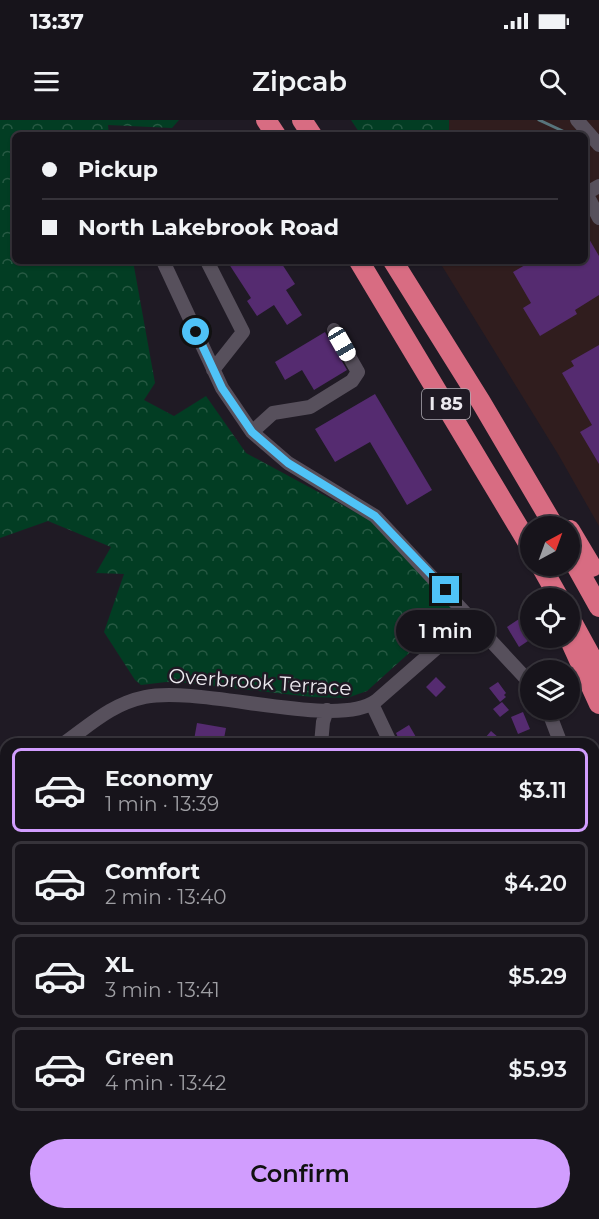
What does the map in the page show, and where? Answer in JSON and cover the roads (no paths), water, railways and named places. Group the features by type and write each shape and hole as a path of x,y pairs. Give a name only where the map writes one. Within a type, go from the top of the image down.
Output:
{"highway":[{"name":"I 85","path":"361,264 520,530"},
{"name":"I 85","path":"395,264 482,402 548,516"},
{"path":"482,402 562,516"},
{"path":"580,547 599,580"},
{"path":"580,573 599,607"},
{"path":"580,636 599,671"},
{"path":"574,648 599,704"}],"street":[{"path":"577,120 588,132"},
{"path":"588,132 599,145"},
{"path":"588,198 599,218"},
{"path":"164,264 222,388 252,432 288,463 375,516 520,672"},
{"path":"209,264 230,302 243,332 213,370"},
{"path":"252,432 273,413 310,407 352,381 358,372 334,330"},
{"name":"Overbrook Terrace","path":"71,738 112,708 158,695 186,695 327,710 354,710 372,704 471,618"},
{"path":"372,704 388,738"},
{"path":"322,738 327,710"},
{"path":"552,720 559,738"}],"waterway":[{"path":"539,120 565,132"}]}
